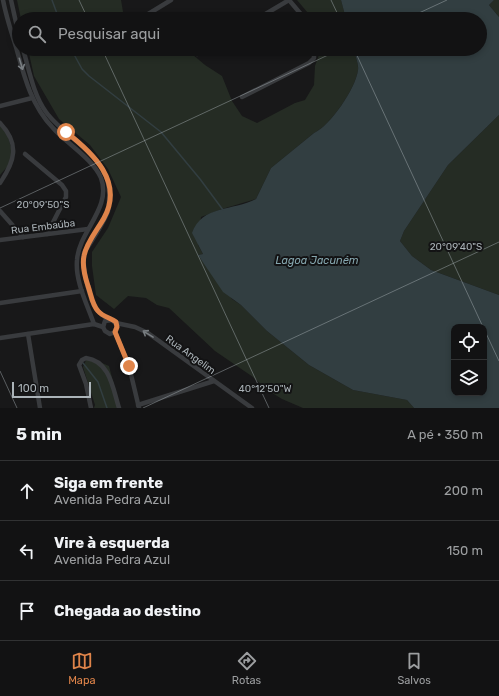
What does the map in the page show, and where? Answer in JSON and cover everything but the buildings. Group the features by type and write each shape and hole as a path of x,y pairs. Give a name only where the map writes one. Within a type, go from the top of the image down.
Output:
{"street":[{"path":"3,0 12,30"},
{"path":"11,0 14,12"},
{"path":"151,12 171,0"},
{"path":"268,12 289,0 299,12"},
{"path":"20,56 32,98 39,111 52,128 91,164 101,179 103,195 100,207 88,229 77,259 77,270 82,291 94,324"},
{"path":"25,56 33,86 44,110 52,120 99,163 108,178 110,193 108,210 84,253 83,258 86,279 95,307 102,315 116,322 117,327 115,332 129,366 138,406 214,381"},
{"path":"242,97 309,63 314,56"},
{"path":"0,106 32,98"},
{"path":"0,123 7,130 13,152 13,162 0,183"},
{"path":"25,154 62,185 66,191 66,197 46,234"},
{"path":"0,211 23,237"},
{"name":"Rua Embaúba","path":"0,240 88,229"},
{"path":"0,303 82,291"},
{"path":"103,326 105,321 110,320"},
{"name":"Rua Angelim","path":"116,322 135,327 148,333 252,408"},
{"path":"0,338 94,324 103,326 108,333 115,332"},
{"path":"28,334 40,408"},
{"path":"92,408 86,384 79,365 82,360 86,358 102,364 107,371 119,408"}],"shaded area":[{"path":"17,0 121,0 123,12 20,12"},
{"path":"297,0 341,0 344,12 307,12"},
{"path":"494,0 499,0 499,17 489,5"},
{"path":"30,56 194,56 222,76 232,101 242,116 257,123 295,103 305,100 314,85 315,66 319,56 356,56 358,65 356,78 341,106 327,123 271,168 256,199 201,217 198,245 203,254 198,255 232,299 241,305 267,331 309,365 353,390 407,400 414,408 303,408 282,399 269,391 253,377 215,351 169,308 157,305 146,298 128,296 114,309 96,295 92,266 92,252 108,228 121,197 108,169 90,145 59,119 34,76"},
{"path":"499,115 499,295 431,270 412,256 400,241 404,231 448,165"},
{"path":"0,124 7,132 14,159 0,175"},
{"path":"86,360 95,360 109,366 120,408 94,408 95,405 83,367"}],"water":[{"name":"Lagoa Jacuném","path":"341,0 494,0 489,5 499,17 499,115 448,165 404,231 400,241 412,256 431,270 499,295 499,408 414,408 407,400 353,390 309,365 267,331 241,305 223,292 198,255 203,254 192,233 197,224 211,213 256,199 271,168 327,123 341,106 353,86 358,65 356,56 487,56 487,12 344,12"}],"waterway":[{"path":"52,0 56,12"},
{"path":"75,56 82,69 89,76 161,132 200,179 223,210"},
{"path":"83,363 98,382 107,408"}],"route":[{"path":"66,132 99,163 108,178 110,193 108,210 84,253 83,263 86,279 95,307 102,315 116,322 117,327 115,332 129,366"}]}
